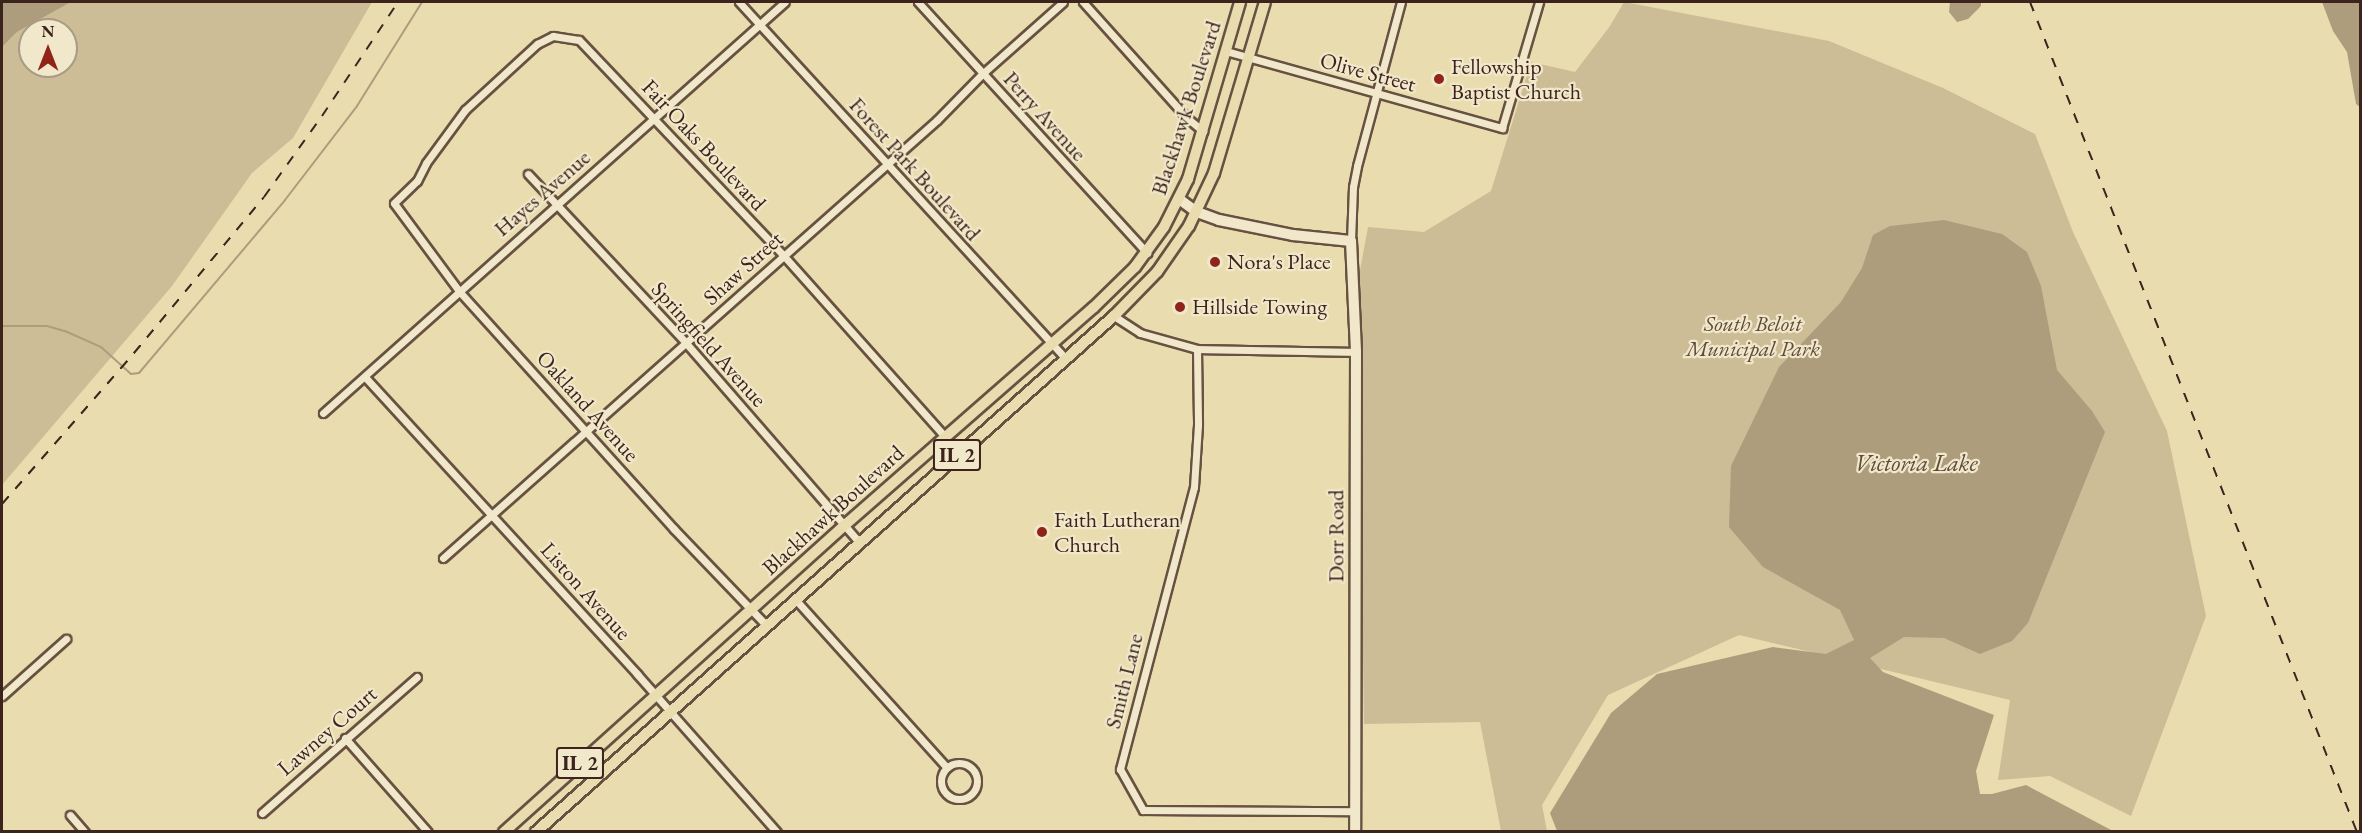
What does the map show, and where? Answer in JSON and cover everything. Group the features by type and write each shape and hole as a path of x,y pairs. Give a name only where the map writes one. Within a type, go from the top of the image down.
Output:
{"main road":[{"name":"Blackhawk Boulevard","path":"504,831 845,525 1093,308 1147,254 1179,200 1203,131 1240,2"},
{"name":"Blackhawk Boulevard","path":"536,831 1114,316 1157,272 1176,248 1197,212 1220,156 1265,2"}],"street":[{"name":"Forest Park Boulevard","path":"739,2 1065,359"},
{"name":"Hayes Avenue","path":"323,413 785,2"},
{"name":"Perry Avenue","path":"918,2 1147,254"},
{"name":"Shaw Street","path":"443,558 937,120 982,74 1063,2"},
{"path":"1083,2 1188,118 1203,131"},
{"path":"1179,200 1197,212 1219,220 1293,235 1351,241 1353,187 1401,2"},
{"name":"Olive Street","path":"1226,51 1502,128 1539,2"},
{"name":"Fair Oaks Boulevard","path":"394,203 417,181 426,163 465,110 537,44 553,36 579,40 784,256 945,437 957,456"},
{"name":"Springfield Avenue","path":"528,174 686,343 860,543"},
{"name":"Oakland Avenue","path":"394,203 459,291 674,529 766,625"},
{"name":"Dorr Road","path":"1351,241 1356,352 1355,831"},
{"path":"1114,316 1140,333 1197,349 1356,352"},
{"name":"Smith Lane","path":"1197,349 1198,425 1194,487 1120,769 1143,810 1355,811"},
{"name":"Liston Avenue","path":"365,377 777,831"},
{"path":"795,599 947,768"},
{"path":"2,696 66,639"},
{"name":"Lawney Court","path":"262,813 417,677"},
{"path":"345,738 428,831"},
{"path":"960,763 971,767 977,784 972,794 961,799 945,793 941,782 947,768 960,763"},
{"path":"70,815 85,831"}],"green space":[{"path":"71,2 372,2 293,138 252,173 172,286 2,485 2,47 18,31 18,78 78,78 78,18 42,18"},
{"name":"South Beloit Municipal Park","path":"1624,2 1829,41 1943,88 2035,134 2073,232 2167,431 2206,616 2131,816 2050,776 1998,780 2010,700 1739,635 1608,695 1542,805 1547,831 1501,831 1480,722 1364,724 1358,281 1368,227 1424,232 1491,191 1531,62 1575,72 1610,26"}],"water":[{"path":"2,2 71,2 42,18 18,18 18,31 2,47"},
{"path":"1950,2 1981,2 1981,6 1968,19 1957,22 1949,12"},
{"path":"2322,2 2360,2 2360,107 2356,104 2347,52 2333,31"},
{"name":"Victoria Lake","path":"1944,220 2002,234 2027,252 2041,286 2057,370 2092,411 2105,432 2028,623 2012,641 1980,654 1944,638 1904,637 1870,658 1883,672 1994,715 1976,771 1980,794 1992,794 2026,785 2113,831 1557,831 1550,813 1611,713 1657,674 1773,647 1826,654 1854,640 1840,610 1763,567 1729,527 1731,466 1779,367 1841,302 1862,268 1873,235 1890,226"}],"waterway":[{"path":"2,326 47,326 65,331 101,347 131,374 139,373 285,200 357,106 422,2"}],"railway":[{"path":"2,504 134,353 264,197 322,116 398,2"},
{"path":"2030,2 2357,832"}],"place":[{"name":"Fellowship Baptist Church","path":"1439,79"},
{"name":"Nora's Place","path":"1215,262"},
{"name":"Hillside Towing","path":"1180,307"},
{"name":"Faith Lutheran Church","path":"1042,532"}]}
